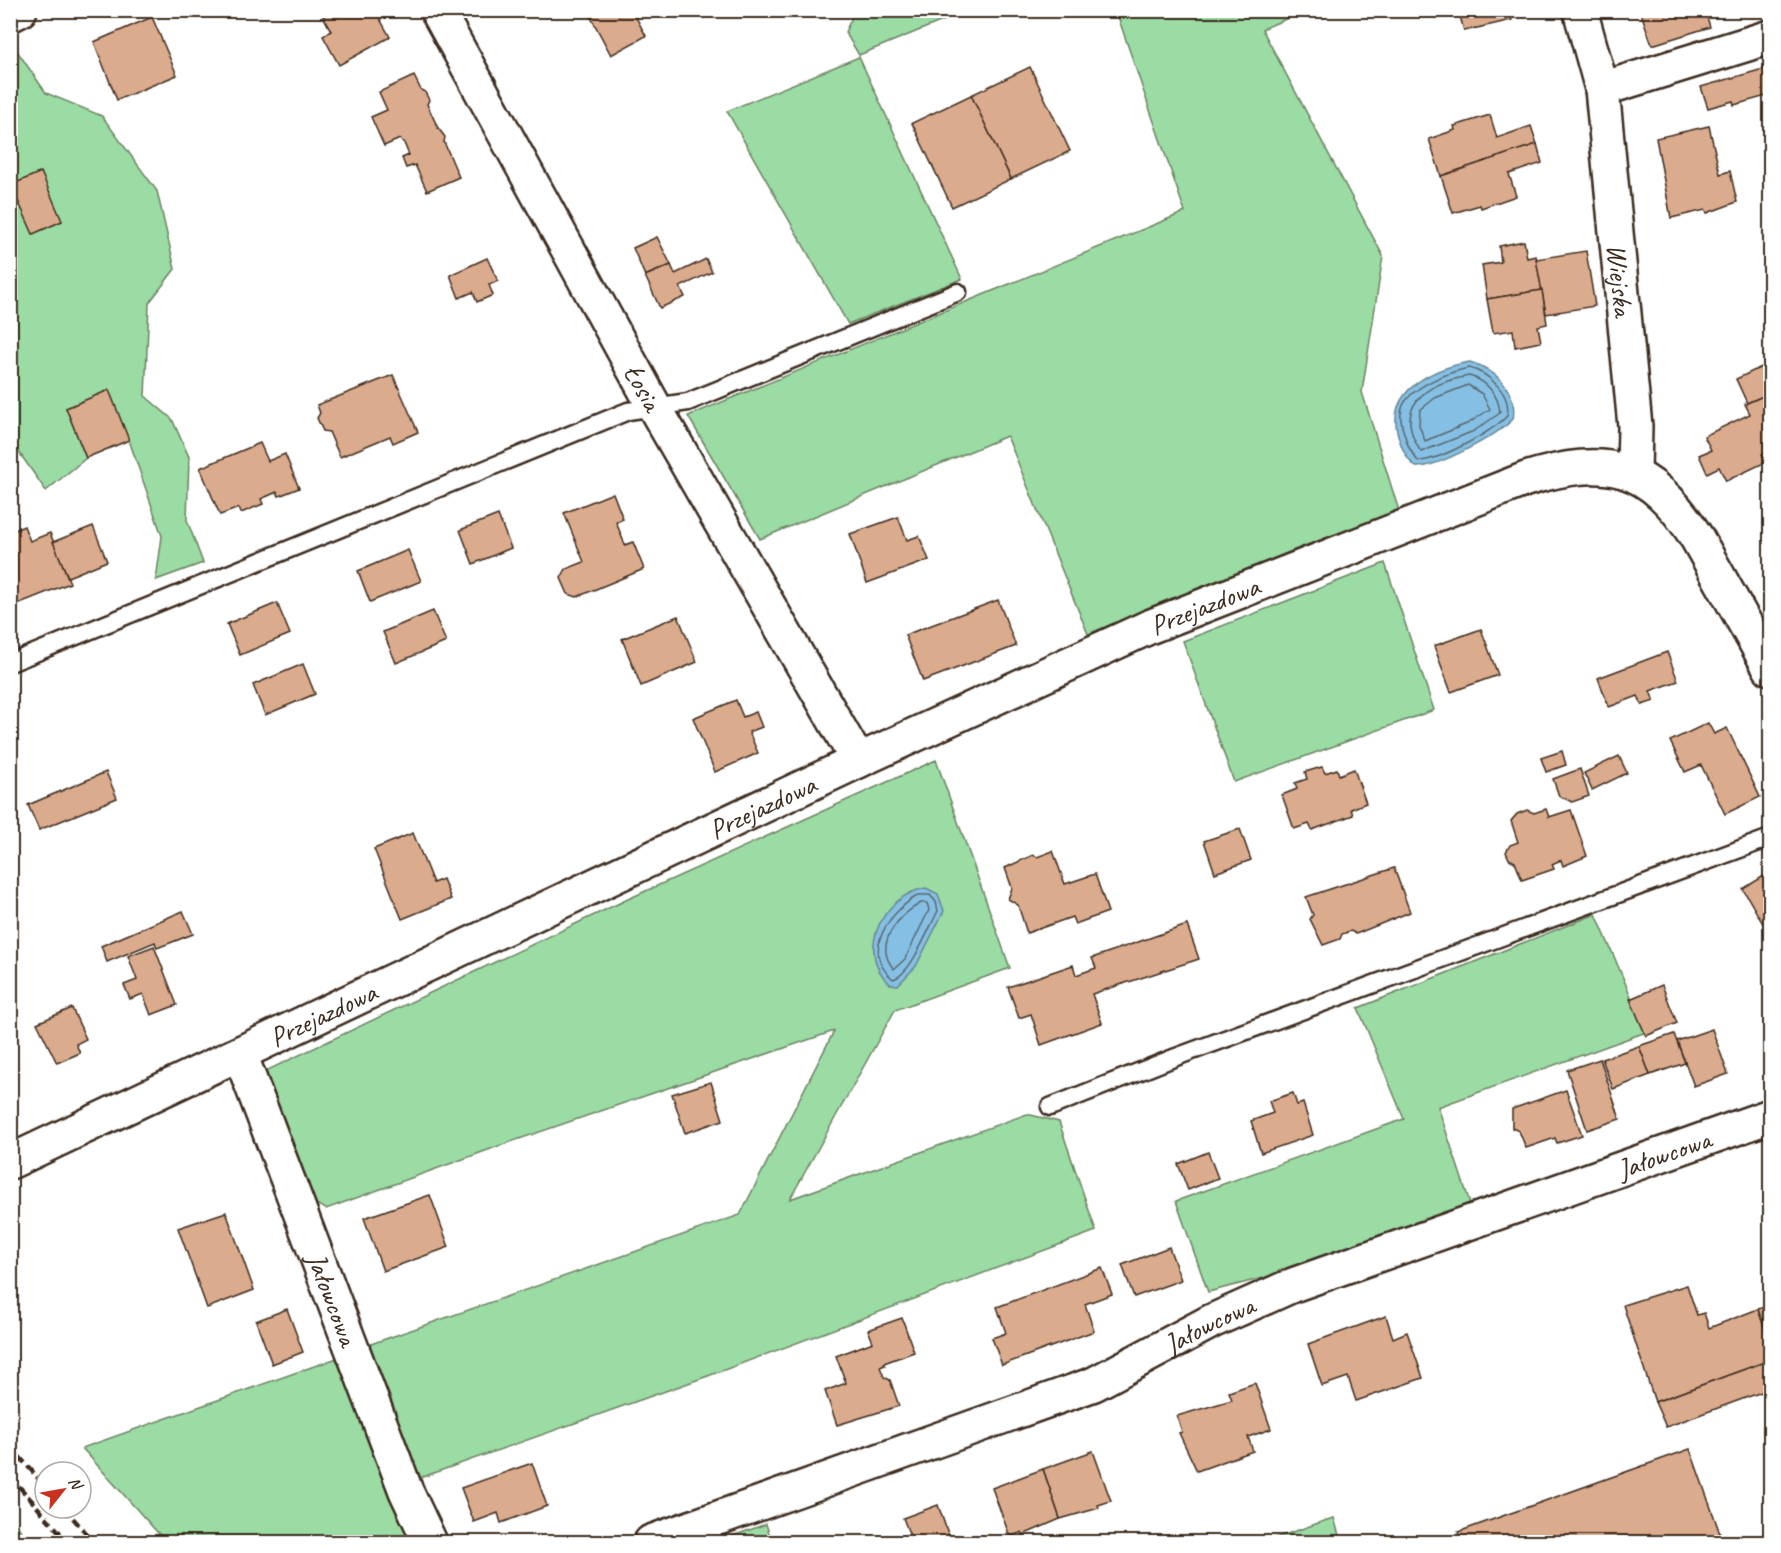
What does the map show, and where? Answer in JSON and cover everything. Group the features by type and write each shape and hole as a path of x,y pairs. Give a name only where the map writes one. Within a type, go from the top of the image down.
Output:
{"street":[{"path":"10,15 20,10"},
{"name":"Łosia","path":"437,10 654,408 858,761"},
{"name":"Wiejska","path":"1580,10 1602,89 1634,403 1634,474"},
{"path":"1602,89 1770,38"},
{"name":"Przejazdowa","path":"10,1162 858,761 1149,627 1526,479 1576,466 1601,466 1634,474"},
{"path":"1634,474 1662,494 1686,520 1770,668"},
{"name":"Jałowcowa","path":"240,1054 406,1491 430,1542"},
{"name":"Jałowcowa","path":"651,1542 1094,1384 1212,1321 1293,1285 1770,1116"}],"lane":[{"path":"10,663 628,411 688,402 958,292"},
{"path":"1050,1107 1176,1057 1770,838"}],"green space":[{"path":"855,10 967,11 859,55 845,32"},
{"path":"1116,11 1305,11 1262,29 1383,256 1362,392 1399,511 1304,546 1088,634 1007,436 760,539 688,416 1185,212"},
{"path":"15,48 46,93 102,116 157,191 175,269 149,303 145,396 172,419 189,457 187,520 203,563 156,580 162,536 129,440 112,410 66,408 86,458 46,491 11,441 10,50"},
{"path":"859,57 962,279 848,324 727,111"},
{"path":"1385,563 1434,710 1234,782 1183,641"},
{"path":"936,760 1010,968 895,1010 790,1199 1027,1114 1059,1122 1096,1231 708,1376 414,1480 368,1345 740,1215 834,1031 499,1146 326,1209 308,1200 255,1076 628,899"},
{"path":"1596,914 1646,1032 1438,1107 1472,1209 1287,1272 1208,1292 1176,1201 1404,1119 1358,1008"},
{"path":"340,1357 410,1542 166,1542 82,1448"},
{"path":"1334,1518 1341,1542 1264,1542 1327,1520"},
{"path":"11,1519 31,1542 11,1542"},
{"path":"766,1524 772,1542 716,1542"}],"water":[{"path":"1470,362 1488,370 1503,383 1512,399 1513,419 1467,449 1438,462 1416,467 1407,457 1398,435 1396,419 1399,405 1416,384 1428,376"},
{"path":"926,888 938,894 944,911 916,966 898,985 890,984 879,971 874,956 874,941 878,927 886,913 897,901"}],"building":[{"path":"320,10 375,10 390,37 339,65 323,36 331,31"},
{"path":"587,10 632,10 646,36 611,55"},
{"path":"1453,10 1510,10 1512,20 1464,31 1459,12 1454,14"},
{"path":"1640,10 1705,10 1710,27 1652,45"},
{"path":"152,17 177,75 117,100 94,42"},
{"path":"1030,67 1070,151 1011,179 971,95"},
{"path":"1770,67 1770,95 1734,105 1733,101 1708,108 1701,87"},
{"path":"414,76 429,100 427,104 438,128 445,137 444,142 459,177 427,191 415,165 406,168 402,158 409,155 404,143 400,139 384,146 371,117 387,110 379,92"},
{"path":"971,95 1011,179 952,207 912,123"},
{"path":"1490,115 1497,138 1531,126 1537,144 1441,176 1429,139 1455,130 1454,126"},
{"path":"1709,126 1720,174 1730,171 1737,202 1707,213 1705,210 1671,218 1656,138"},
{"path":"1537,144 1542,163 1509,174 1516,196 1481,208 1480,205 1453,213 1441,176"},
{"path":"41,172 62,221 33,234 11,185"},
{"path":"657,237 671,265 645,276 633,248"},
{"path":"1524,241 1527,258 1536,256 1542,290 1487,299 1482,265 1501,262 1499,246"},
{"path":"1586,251 1595,306 1546,314 1536,259"},
{"path":"487,258 498,281 489,285 493,295 477,302 473,292 459,298 450,275"},
{"path":"706,259 712,272 680,287 685,297 660,308 645,276 671,265 675,274"},
{"path":"1542,290 1547,324 1538,326 1541,342 1515,347 1513,330 1493,333 1487,299"},
{"path":"1770,363 1770,393 1747,403 1736,379"},
{"path":"393,375 418,432 393,443 390,436 340,457 329,432 323,431 317,418 320,413 317,405"},
{"path":"109,390 129,440 86,458 66,408"},
{"path":"1770,393 1770,450 1762,454 1766,462 1726,481 1719,467 1707,473 1699,455 1711,450 1704,436 1750,414 1745,404"},
{"path":"260,443 268,461 285,454 299,488 279,496 277,492 261,499 263,504 241,513 239,508 220,515 200,468"},
{"path":"613,493 623,519 616,522 625,545 633,542 644,569 577,597 568,594 561,578 566,569 584,562 564,513"},
{"path":"498,515 511,548 473,564 460,530"},
{"path":"898,517 907,540 919,536 929,560 867,583 850,534"},
{"path":"10,526 15,530 24,526 30,541 50,533 70,583 10,607"},
{"path":"93,526 107,561 68,577 53,542"},
{"path":"408,550 421,581 370,602 358,571"},
{"path":"998,600 1016,646 923,681 905,635"},
{"path":"277,603 290,634 240,655 227,624"},
{"path":"433,611 446,642 396,663 383,632"},
{"path":"678,616 697,662 641,686 622,639"},
{"path":"1481,629 1498,675 1451,692 1434,646"},
{"path":"1667,652 1678,681 1650,691 1654,701 1642,705 1638,696 1609,707 1598,678"},
{"path":"303,664 315,694 265,715 253,685"},
{"path":"736,700 743,717 756,712 762,727 749,732 758,753 715,772 693,718"},
{"path":"1708,723 1714,734 1727,728 1760,797 1725,814 1701,765 1685,772 1670,741"},
{"path":"1562,751 1566,765 1546,772 1541,758"},
{"path":"1619,756 1627,773 1592,790 1584,773"},
{"path":"1322,767 1325,773 1337,769 1339,775 1354,769 1366,803 1351,809 1353,815 1312,830 1309,824 1294,829 1282,795 1297,789 1295,783 1307,779 1305,772"},
{"path":"1580,769 1589,796 1572,802 1559,796 1553,779"},
{"path":"106,772 117,798 39,830 28,805"},
{"path":"1546,809 1549,817 1571,810 1587,856 1563,866 1561,860 1552,864 1554,869 1522,880 1515,862 1509,859 1506,852 1510,845 1518,842 1511,821 1517,814 1527,810 1534,813"},
{"path":"1240,829 1251,860 1215,873 1204,841"},
{"path":"413,833 433,883 443,879 451,899 402,919 374,849"},
{"path":"1053,851 1065,884 1095,874 1108,912 1075,924 1072,917 1027,933 1018,905 1008,899 1012,888 1005,868 1033,855 1037,857"},
{"path":"1394,868 1410,912 1356,934 1351,931 1342,934 1340,939 1323,945 1310,919 1313,915 1306,897"},
{"path":"1770,872 1770,936 1743,889"},
{"path":"183,911 193,934 157,948 155,942 107,962 101,946"},
{"path":"1187,925 1199,959 1092,994 1102,1023 1041,1045 1031,1014 1019,1018 1008,987 1073,965 1076,975 1096,968 1092,958"},
{"path":"154,946 177,1005 151,1015 143,994 130,999 124,985 137,980 128,956"},
{"path":"1662,985 1677,1023 1646,1036 1630,999"},
{"path":"72,1008 86,1039 76,1044 80,1053 57,1063 37,1023"},
{"path":"1712,1029 1728,1074 1694,1086 1677,1041"},
{"path":"1674,1034 1685,1063 1650,1075 1639,1046"},
{"path":"1639,1046 1650,1075 1613,1089 1602,1059"},
{"path":"1600,1059 1620,1119 1587,1130 1567,1070"},
{"path":"711,1082 723,1120 685,1133 672,1094"},
{"path":"1566,1090 1582,1135 1557,1143 1555,1138 1526,1148 1519,1131 1512,1128 1512,1109"},
{"path":"1293,1093 1297,1105 1303,1103 1313,1135 1261,1153 1251,1121 1273,1113 1269,1101"},
{"path":"1208,1152 1218,1178 1188,1190 1178,1164"},
{"path":"430,1195 449,1247 383,1271 364,1218"},
{"path":"226,1212 254,1290 207,1308 178,1228"},
{"path":"1169,1247 1181,1280 1134,1297 1122,1265"},
{"path":"1102,1268 1112,1294 1085,1304 1094,1331 1002,1365 992,1338 1006,1333 997,1307"},
{"path":"1687,1285 1697,1315 1704,1313 1709,1328 1758,1309 1770,1344 1770,1360 1655,1402 1623,1305"},
{"path":"1770,1305 1770,1344 1758,1309"},
{"path":"287,1309 303,1352 272,1364 256,1321"},
{"path":"1386,1316 1393,1338 1407,1332 1423,1378 1356,1401 1348,1377 1322,1386 1308,1344"},
{"path":"902,1318 914,1352 884,1363 885,1365 880,1367 884,1377 890,1380 899,1406 837,1425 825,1391 846,1383 836,1356 873,1342 868,1330"},
{"path":"1770,1360 1770,1389 1666,1427 1655,1402"},
{"path":"1255,1383 1271,1429 1248,1437 1253,1451 1197,1471 1179,1433 1182,1432 1177,1416 1232,1400 1229,1392"},
{"path":"1690,1449 1723,1542 1461,1542 1458,1532"},
{"path":"1093,1451 1111,1501 1098,1505 1099,1508 1060,1519 1043,1469"},
{"path":"532,1463 547,1506 501,1523 498,1513 474,1522 461,1488"},
{"path":"1043,1469 1060,1519 1023,1535 1022,1532 1010,1537 992,1488"},
{"path":"938,1505 951,1542 909,1542 912,1541 903,1518"}],"railway":[{"path":"10,1446 33,1472"},
{"path":"10,1476 68,1542"},
{"path":"75,1520 94,1542"}]}
